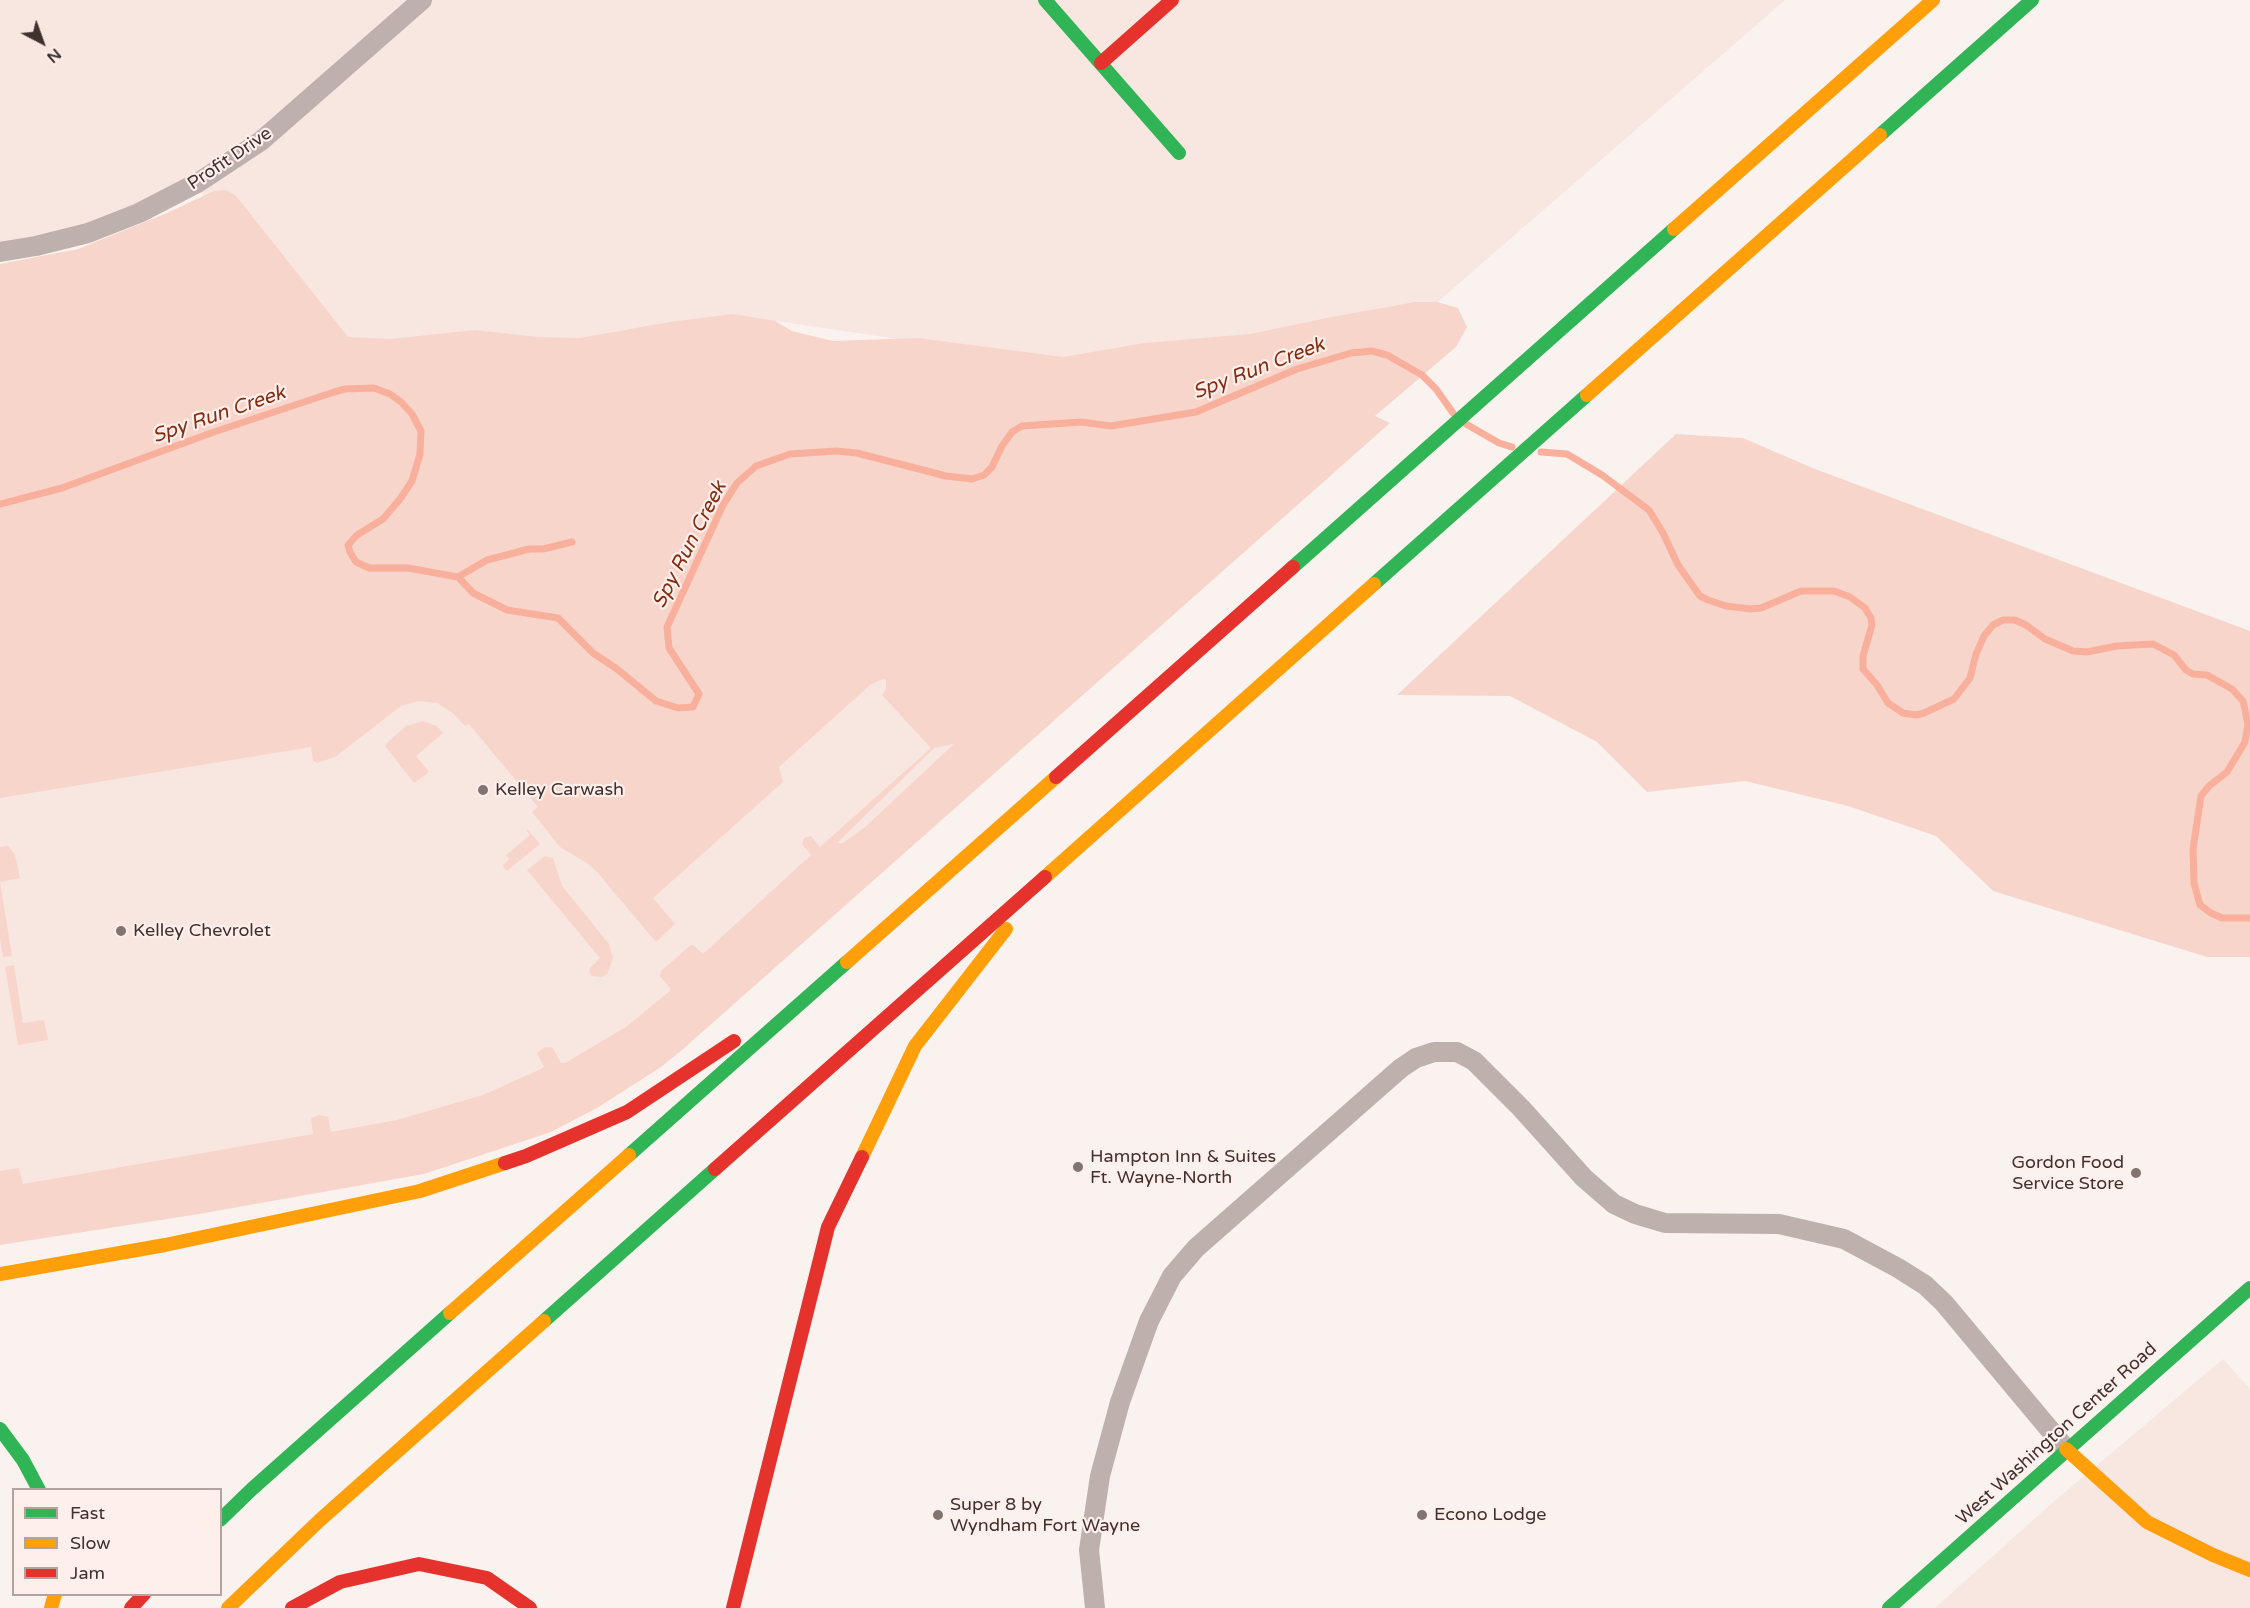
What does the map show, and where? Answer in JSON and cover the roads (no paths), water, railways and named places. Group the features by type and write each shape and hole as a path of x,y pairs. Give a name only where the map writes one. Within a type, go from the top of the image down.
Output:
{"main road":[{"path":"1045,0 1179,153"},
{"path":"1101,63 1172,0"},
{"path":"222,1518 252,1489 1933,0"},
{"path":"228,1608 329,1512 2032,0"},
{"path":"733,1608 828,1227 915,1046 1001,937 1031,888"},
{"path":"0,1274 165,1245 420,1191 526,1156 627,1112 840,970"},
{"name":"West Washington Center Road","path":"1889,1608 2250,1288"},
{"path":"0,1429 23,1460 38,1488"},
{"path":"2066,1449 2147,1522 2213,1555 2250,1570"},
{"path":"292,1608 340,1582 419,1564 487,1578 530,1608"},
{"path":"130,1608 142,1596"}],"street":[{"name":"Profit Drive","path":"0,252 88,233 139,213 199,182 277,128 422,0"},
{"path":"1095,1608 1089,1550 1100,1476 1120,1402 1149,1321 1172,1276 1196,1248 1401,1068 1416,1058 1434,1052 1457,1052 1474,1061 1521,1108 1584,1178 1614,1204 1635,1214 1665,1223 1779,1224 1844,1239 1898,1268 1925,1285 1944,1303 2066,1449"}],"waterway":[{"name":"Spy Run Creek","path":"458,577 473,593 507,610 558,618 593,653 617,669 656,701 678,708 693,707 699,694 669,648 667,627 723,505 737,483 756,466 790,454 836,451 857,453 946,476 972,479 984,475 992,467 1012,432 1022,426 1081,422 1111,426 1196,412 1297,369 1351,353 1372,351 1387,355 1422,375 1436,389 1453,413"},
{"name":"Spy Run Creek","path":"0,504 62,488 211,433 334,392 345,389 374,388 390,394 412,414 421,431 420,454 412,481 400,499 383,519 357,535 348,545 356,562 369,568 408,568 458,577 487,560 529,549 543,549 572,542"},
{"name":"Spy Run Creek","path":"1466,424 1499,443 1512,447"},
{"name":"Spy Run Creek","path":"1541,452 1567,454 1602,475 1649,510 1678,565 1700,596 1708,600 1726,606 1751,609 1761,608 1801,591 1834,591 1850,597 1865,608 1871,618 1872,625 1863,656 1863,669 1877,685 1888,703 1903,713 1916,715 1924,713 1954,699 1970,678 1976,654 1984,636 1993,625 2003,620 2015,620 2045,639 2073,651 2087,652 2117,646 2153,644 2174,655 2186,670 2193,674 2207,675 2232,689 2243,701 2248,724 2245,742 2227,772 2209,786 2201,796 2193,849 2194,883 2200,905 2211,913 2222,918 2250,918"}],"place":[{"name":"Kelley Carwash","path":"483,790"},
{"name":"Kelley Chevrolet","path":"121,931"},
{"name":"Hampton Inn & Suites Ft. Wayne-North","path":"1078,1167"},
{"name":"Gordon Food Service Store","path":"2136,1173"},
{"name":"Super 8 by Wyndham Fort Wayne","path":"938,1515"},
{"name":"Econo Lodge","path":"1422,1515"}]}
